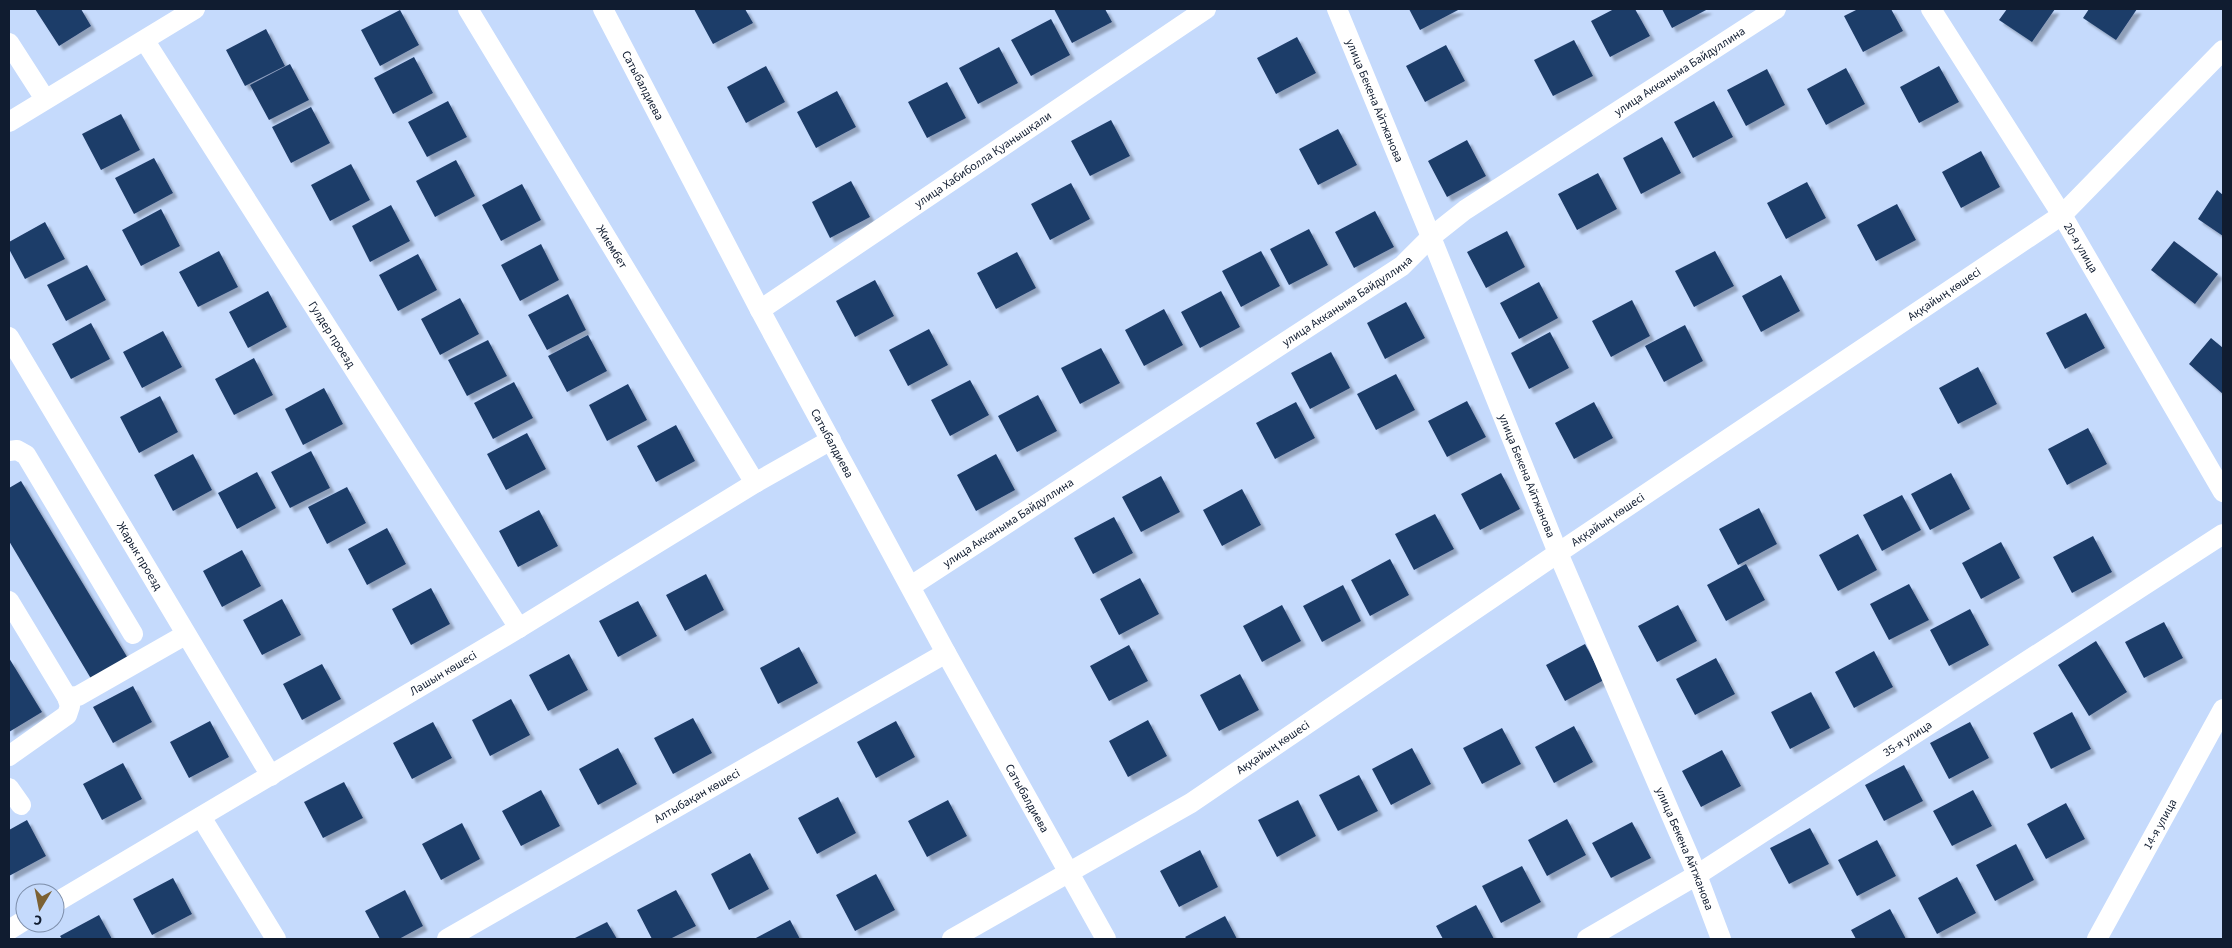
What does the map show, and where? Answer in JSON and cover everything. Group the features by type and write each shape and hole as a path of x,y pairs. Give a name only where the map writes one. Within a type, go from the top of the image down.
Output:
{"street":[{"path":"9,122 195,9"},
{"name":"Жиембет","path":"468,9 755,482"},
{"name":"Сатыбалдиева","path":"603,9 760,310 946,652 1106,939"},
{"name":"улица Хабиболла Қуанышқали","path":"760,310 1206,9"},
{"name":"улица Бекена Айтжанова","path":"1337,9 1558,553 1697,875 1722,939"},
{"name":"улица Акканыма Байдуллина","path":"911,586 1402,266 1431,237 1465,210 1776,9"},
{"name":"20-я улица","path":"1931,9 2062,215 2223,492"},
{"name":"Гулдер проезд","path":"145,41 519,628"},
{"path":"9,43 45,99"},
{"name":"Аққайың көшесі","path":"952,939 1191,803 1558,553 2062,215 2223,50"},
{"name":"Жарык проезд","path":"9,337 185,635 271,776"},
{"name":"Лашын көшесі","path":"65,897 519,628 755,482 831,440"},
{"path":"9,451 17,450 26,455 133,634"},
{"name":"35-я улица","path":"1587,939 1697,875 2223,534"},
{"path":"9,601 67,697 70,706 67,715 9,756"},
{"path":"67,697 78,696 185,635"},
{"name":"Алтыбақан көшесі","path":"447,939 946,652"},
{"name":"14-я улица","path":"2097,939 2223,710"},
{"path":"9,788 21,805"},
{"path":"201,818 276,939"}],"building":[{"path":"35,9 81,9 91,26 59,46"},
{"path":"694,9 745,9 753,23 713,44"},
{"path":"1054,9 1105,9 1112,22 1072,43"},
{"path":"1409,9 1460,9 1420,30"},
{"path":"1614,9 1635,9 1650,36 1610,57 1591,21"},
{"path":"1662,9 1708,9 1672,28"},
{"path":"1858,9 1891,9 1903,31 1863,52 1844,16"},
{"path":"2007,9 2055,9 2032,42 1999,20"},
{"path":"2089,9 2137,9 2116,40 2083,18"},
{"path":"400,10 419,45 380,66 361,30"},
{"path":"1051,19 1070,55 1031,76 1011,40"},
{"path":"266,29 285,66 245,86 226,50"},
{"path":"1297,37 1316,73 1276,94 1257,58"},
{"path":"1574,40 1593,76 1553,96 1534,60"},
{"path":"1446,45 1465,81 1425,102 1406,66"},
{"path":"999,47 1018,83 978,104 959,68"},
{"path":"414,57 433,93 393,114 374,78"},
{"path":"290,64 309,100 269,120 250,85"},
{"path":"766,66 785,102 746,123 727,87"},
{"path":"1939,66 1959,102 1919,123 1900,87"},
{"path":"1846,68 1865,104 1826,125 1807,89"},
{"path":"1767,69 1785,105 1746,126 1727,90"},
{"path":"947,82 966,118 927,138 908,102"},
{"path":"837,91 856,127 816,148 797,112"},
{"path":"448,101 467,137 427,157 408,122"},
{"path":"1714,101 1733,137 1693,158 1674,122"},
{"path":"311,107 330,143 291,163 272,127"},
{"path":"121,114 140,150 101,170 82,134"},
{"path":"1111,120 1130,156 1090,176 1071,141"},
{"path":"1338,129 1357,165 1318,185 1299,149"},
{"path":"1662,137 1681,173 1641,194 1623,158"},
{"path":"1467,140 1486,176 1447,197 1428,161"},
{"path":"1981,151 2000,187 1961,208 1942,172"},
{"path":"154,158 173,193 134,214 115,178"},
{"path":"456,160 475,196 435,217 416,181"},
{"path":"351,164 370,200 330,221 311,185"},
{"path":"1598,173 1617,209 1577,230 1558,194"},
{"path":"851,181 870,217 830,238 812,202"},
{"path":"1807,182 1826,218 1786,239 1767,203"},
{"path":"1071,183 1090,219 1050,240 1031,204"},
{"path":"522,184 541,220 501,241 482,205"},
{"path":"2217,190 2223,195 2223,236 2198,219"},
{"path":"1897,204 1916,240 1876,261 1857,225"},
{"path":"391,205 410,241 370,262 352,226"},
{"path":"161,209 180,246 141,266 122,230"},
{"path":"1375,211 1394,247 1354,268 1335,232"},
{"path":"45,222 65,259 25,279 9,249 9,242"},
{"path":"1309,229 1328,265 1289,285 1270,249"},
{"path":"1507,231 1525,267 1486,288 1467,252"},
{"path":"2174,241 2218,274 2195,304 2151,270"},
{"path":"541,244 559,280 520,301 501,265"},
{"path":"219,251 238,287 198,307 179,272"},
{"path":"1261,251 1280,286 1241,307 1222,271"},
{"path":"1715,251 1734,286 1694,307 1675,271"},
{"path":"1017,252 1036,288 996,309 977,273"},
{"path":"418,254 437,290 398,311 379,275"},
{"path":"87,265 106,300 66,321 47,285"},
{"path":"1781,275 1800,311 1761,332 1742,296"},
{"path":"875,280 894,316 855,337 836,301"},
{"path":"1539,282 1558,318 1519,339 1500,303"},
{"path":"268,291 287,327 248,348 229,312"},
{"path":"1221,291 1240,327 1200,348 1181,312"},
{"path":"568,294 586,330 547,350 528,315"},
{"path":"460,298 479,334 440,355 421,319"},
{"path":"1632,300 1650,336 1611,357 1592,321"},
{"path":"1406,302 1425,338 1385,359 1367,323"},
{"path":"1164,309 1183,345 1144,366 1125,330"},
{"path":"2086,313 2105,348 2065,369 2046,333"},
{"path":"91,323 110,359 71,379 52,344"},
{"path":"1685,325 1703,361 1664,382 1645,346"},
{"path":"929,329 948,365 908,386 889,350"},
{"path":"163,331 182,367 142,388 123,352"},
{"path":"1550,332 1569,368 1529,389 1511,353"},
{"path":"588,335 607,371 567,392 548,356"},
{"path":"2211,338 2223,348 2223,394 2189,364"},
{"path":"488,340 507,376 467,396 448,360"},
{"path":"1101,348 1120,383 1080,404 1061,368"},
{"path":"1331,352 1350,388 1310,409 1291,373"},
{"path":"254,358 273,395 234,415 215,379"},
{"path":"1978,367 1997,404 1958,424 1939,388"},
{"path":"1396,374 1415,410 1376,430 1357,394"},
{"path":"970,380 989,415 950,436 931,400"},
{"path":"514,382 533,418 493,439 474,403"},
{"path":"628,384 647,420 607,441 589,405"},
{"path":"324,388 343,424 303,445 285,409"},
{"path":"1038,395 1057,431 1017,452 998,416"},
{"path":"160,396 178,432 139,453 120,417"},
{"path":"1467,401 1486,437 1447,457 1428,421"},
{"path":"1296,402 1315,438 1275,459 1256,423"},
{"path":"1594,402 1613,438 1574,459 1555,423"},
{"path":"676,425 695,461 656,482 637,446"},
{"path":"2088,428 2107,464 2067,485 2048,449"},
{"path":"527,433 546,469 506,490 487,454"},
{"path":"311,451 330,488 290,508 271,472"},
{"path":"193,454 212,490 173,511 154,475"},
{"path":"996,454 1015,490 976,511 957,475"},
{"path":"257,472 276,508 237,529 218,493"},
{"path":"1501,473 1520,509 1480,530 1461,494"},
{"path":"1951,473 1970,509 1930,530 1911,494"},
{"path":"1161,476 1180,512 1141,532 1122,497"},
{"path":"21,481 129,660 93,682 9,541 9,488"},
{"path":"347,487 366,523 327,544 308,507"},
{"path":"1242,489 1261,525 1222,546 1203,510"},
{"path":"1902,495 1921,530 1882,551 1863,515"},
{"path":"1759,508 1777,544 1738,565 1719,529"},
{"path":"539,510 558,546 518,567 499,531"},
{"path":"1435,514 1454,549 1414,570 1395,534"},
{"path":"1114,517 1133,553 1093,574 1074,538"},
{"path":"387,528 406,564 367,585 348,549"},
{"path":"1858,534 1877,570 1838,591 1819,555"},
{"path":"2093,536 2112,572 2072,593 2053,557"},
{"path":"2001,542 2020,578 1981,599 1962,563"},
{"path":"242,550 261,586 222,607 203,571"},
{"path":"1390,559 1409,595 1370,616 1351,580"},
{"path":"1746,564 1765,600 1726,621 1707,585"},
{"path":"706,574 724,610 685,631 666,595"},
{"path":"1140,578 1159,614 1119,635 1100,599"},
{"path":"1909,584 1929,620 1889,640 1870,604"},
{"path":"1343,585 1361,621 1322,642 1303,606"},
{"path":"431,588 450,624 411,645 392,609"},
{"path":"282,599 301,635 262,655 243,620"},
{"path":"638,601 657,636 618,657 599,621"},
{"path":"1282,605 1301,641 1262,662 1243,626"},
{"path":"1678,605 1697,641 1657,662 1638,626"},
{"path":"1970,609 1989,645 1949,666 1930,630"},
{"path":"2164,622 2183,658 2144,678 2125,642"},
{"path":"2096,641 2127,692 2089,716 2058,665"},
{"path":"1585,644 1604,680 1565,701 1546,665"},
{"path":"1129,645 1148,681 1109,701 1090,666"},
{"path":"799,647 818,683 778,704 760,668"},
{"path":"1874,651 1893,687 1854,708 1835,672"},
{"path":"569,654 588,690 548,711 529,675"},
{"path":"9,658 42,712 9,732"},
{"path":"1716,658 1735,694 1695,715 1676,679"},
{"path":"322,664 341,699 302,720 283,684"},
{"path":"1240,674 1259,710 1219,731 1200,695"},
{"path":"133,686 152,722 113,743 93,707"},
{"path":"1811,692 1830,728 1790,749 1771,712"},
{"path":"511,699 530,735 490,756 472,720"},
{"path":"2072,712 2091,749 2051,769 2033,733"},
{"path":"693,718 712,753 673,774 654,738"},
{"path":"1148,720 1167,756 1128,777 1109,741"},
{"path":"210,721 229,757 189,778 170,742"},
{"path":"896,721 915,757 876,778 857,742"},
{"path":"433,722 452,758 412,779 393,743"},
{"path":"1970,722 1989,758 1949,779 1930,743"},
{"path":"1574,726 1593,762 1554,783 1535,747"},
{"path":"1502,728 1521,764 1482,784 1463,748"},
{"path":"618,748 637,784 598,805 579,769"},
{"path":"1412,748 1431,784 1391,805 1372,769"},
{"path":"1722,750 1741,786 1701,807 1682,771"},
{"path":"123,763 142,799 102,820 83,784"},
{"path":"1904,765 1923,801 1884,821 1865,785"},
{"path":"1359,775 1378,811 1338,831 1319,795"},
{"path":"344,782 363,818 323,838 304,802"},
{"path":"541,790 560,826 521,846 502,811"},
{"path":"1973,790 1992,826 1952,846 1933,811"},
{"path":"838,797 856,833 817,854 798,818"},
{"path":"948,800 967,836 927,857 908,821"},
{"path":"1298,800 1316,836 1277,857 1258,820"},
{"path":"2066,803 2085,839 2046,859 2027,824"},
{"path":"1567,819 1586,855 1547,876 1528,840"},
{"path":"27,820 46,856 9,876 9,830"},
{"path":"1632,822 1651,858 1611,878 1592,843"},
{"path":"462,823 480,859 441,880 422,844"},
{"path":"1810,828 1829,864 1789,884 1770,848"},
{"path":"1877,840 1896,876 1857,896 1838,860"},
{"path":"2016,844 2034,880 1995,901 1976,865"},
{"path":"1200,850 1218,887 1179,907 1160,871"},
{"path":"750,853 769,889 729,910 711,874"},
{"path":"1522,866 1541,902 1501,923 1482,886"},
{"path":"876,874 895,910 855,931 836,895"},
{"path":"1957,877 1976,913 1937,934 1918,898"},
{"path":"173,878 192,914 152,935 133,899"},
{"path":"405,890 423,926 399,939 380,939 365,911"},
{"path":"676,890 696,926 670,939 652,939 637,910"},
{"path":"1476,905 1494,939 1443,939 1436,926"},
{"path":"1890,909 1906,939 1856,939 1851,930"},
{"path":"99,915 112,939 62,939 60,936"},
{"path":"1225,916 1237,939 1187,939 1185,937"},
{"path":"790,920 800,939 754,939"},
{"path":"607,922 617,939 573,939"}]}
